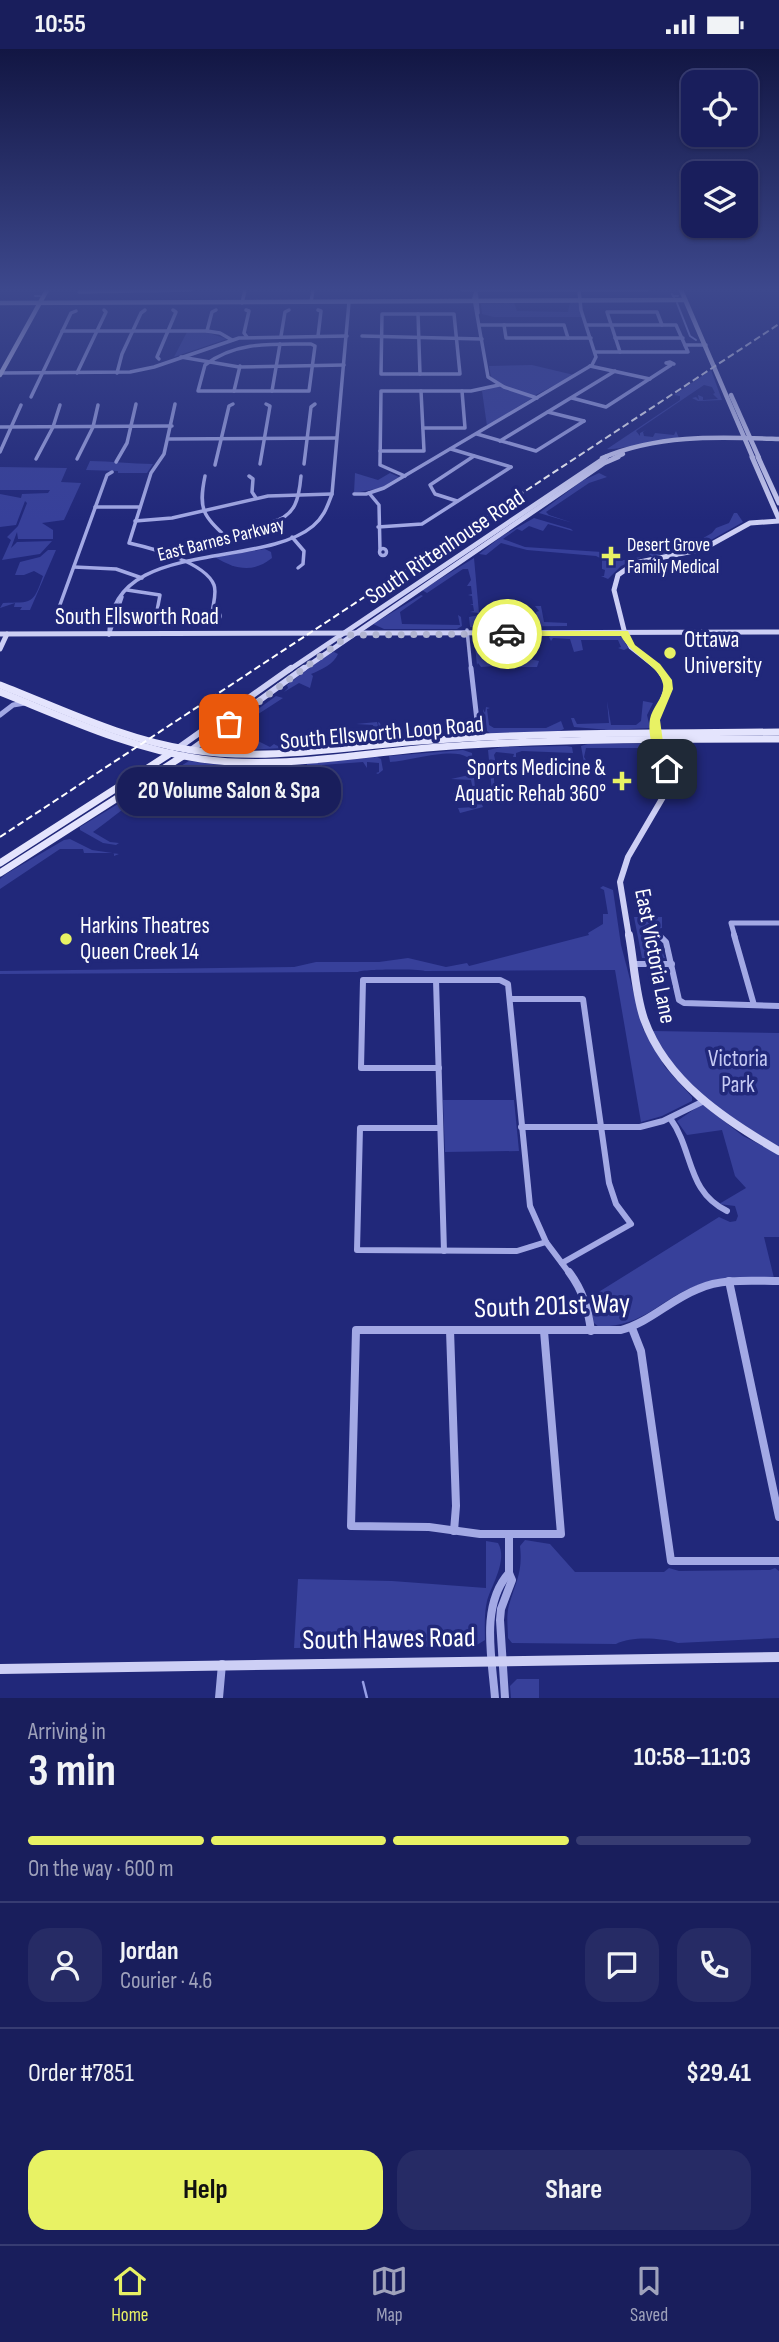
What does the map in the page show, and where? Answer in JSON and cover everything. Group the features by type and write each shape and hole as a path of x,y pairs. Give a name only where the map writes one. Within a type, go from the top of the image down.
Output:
{"main road":[{"path":"718,367 736,414 779,503"},
{"path":"684,439 620,455 591,467 604,457 637,445 684,439 779,440"},
{"path":"655,446 748,440"},
{"path":"659,738 655,716 668,692 667,680 657,666 631,647 624,631 614,587 623,571 649,559 700,549 730,531 750,524 779,520 748,440"},
{"name":"South Rittenhouse Road","path":"0,863 182,756 427,574 595,467"},
{"name":"South Rittenhouse Road","path":"0,873 239,707 322,645 370,621 595,467"},
{"path":"764,483 771,486"},
{"path":"470,554 467,551 471,545"},
{"path":"415,591 413,588 427,574"},
{"path":"370,621 373,628 392,631"},
{"name":"South Ellsworth Road","path":"3,634 779,630"},
{"name":"South Ellsworth Road","path":"274,634 467,632"},
{"path":"0,649 3,634"},
{"path":"315,635 321,638 322,645"},
{"name":"South Ellsworth Loop Road","path":"0,685 135,735 191,750 255,754 391,743 659,738 779,739"},
{"name":"South Ellsworth Loop Road","path":"0,692 13,701 26,702 127,741 170,754 238,762 300,759 479,741"},
{"name":"South Ellsworth Loop Road","path":"659,738 779,732"},
{"name":"East Victoria Lane","path":"659,738 661,764 667,769 668,786 665,797 621,873 622,899 643,1016 653,1042 673,1070 704,1101 733,1125 779,1151"},
{"path":"340,755 355,750 387,747 391,743"},
{"path":"300,759 303,755 348,747"},
{"name":"South Hawes Road","path":"0,1669 779,1657"}],"street":[{"path":"32,397 30,395 43,367"},
{"path":"77,373 80,367"},
{"path":"117,373 119,367"},
{"path":"1,374 117,373 150,367"},
{"path":"204,367 198,391 309,391 313,367"},
{"path":"234,391 240,367"},
{"path":"272,391 276,367"},
{"name":"East Barnes Parkway","path":"108,635 122,597 142,578 181,561 265,545 292,537 321,519 330,507 332,494 344,367"},
{"path":"381,367 381,374 460,374 459,367"},
{"path":"420,367 420,374"},
{"path":"485,367 486,373 499,385 537,398"},
{"path":"354,494 369,493 405,476 588,367"},
{"path":"595,367 650,379"},
{"path":"571,397 607,407 668,367"},
{"path":"500,441 615,371"},
{"path":"405,476 383,468 380,451 381,391 477,391 499,385"},
{"path":"380,451 424,451 421,391"},
{"path":"423,428 465,428 462,391"},
{"path":"116,462 127,443 136,404"},
{"path":"175,404 169,439 164,454 152,473 129,544 160,551 198,569 211,580 215,591 212,613"},
{"path":"215,465 229,406 233,404"},
{"path":"260,464 270,406 266,404"},
{"path":"304,464 311,407 315,404"},
{"path":"0,452 21,405"},
{"path":"36,459 53,427 60,405"},
{"path":"77,459 93,426 98,405"},
{"path":"477,434 536,451 584,421 548,412"},
{"path":"0,427 172,426"},
{"path":"169,439 336,438"},
{"path":"378,527 415,526 511,467 451,449"},
{"path":"457,502 435,494 430,485 474,456"},
{"path":"58,613 107,475 112,472"},
{"path":"205,476 199,505 201,511 227,538"},
{"path":"272,522 280,521 291,514 298,503 302,476"},
{"path":"249,477 253,479 252,492 256,498"},
{"path":"369,493 379,505 380,550"},
{"path":"135,521 158,520 256,498 332,494"},
{"path":"95,507 140,507"},
{"path":"292,537 305,551 303,564 298,568"},
{"path":"74,567 116,569 142,578"},
{"path":"127,590 160,595 156,616"},
{"path":"467,632 479,741"},
{"path":"0,715 13,701"},
{"path":"754,1005 732,923 779,923"},
{"path":"661,937 666,942 679,1000 684,1003 779,1006"},
{"path":"634,964 672,964"},
{"path":"439,1068 361,1068 363,980 506,982 510,999 527,1197 546,1242 584,1294 591,1331"},
{"path":"436,980 444,1251"},
{"path":"510,999 583,999 610,1191 631,1224 562,1263"},
{"path":"521,1127 640,1127 670,1118 704,1101"},
{"path":"670,1118 681,1132 696,1185 718,1209 727,1211"},
{"path":"440,1128 360,1128 357,1250 517,1251 546,1242"},
{"path":"729,1281 779,1517"},
{"name":"South 201st Way","path":"356,1330 591,1331 632,1328 651,1320 697,1289 729,1281 779,1281"},
{"path":"632,1328 641,1351 671,1561 779,1561"},
{"path":"356,1330 351,1526 410,1526 509,1534 561,1534 544,1331"},
{"path":"450,1330 456,1506 454,1531"},
{"path":"495,1698 501,1609 512,1580 509,1573 509,1534"},
{"path":"498,1662 505,1698"},
{"path":"219,1698 222,1664"}],"green space":[{"path":"489,367 540,367 574,375 534,396 503,386 491,377"},
{"path":"711,370 722,400 698,401 692,398 699,400 698,395 703,397 703,400 718,399 713,394 715,393 712,387 704,385 636,431 640,436 640,433 646,430 643,432 644,436 653,437 655,433 674,435 676,431 679,438 607,449 680,400 680,396 674,395"},
{"path":"498,386 532,398 487,426 482,391"},
{"path":"90,461 153,464 147,473 118,473 86,470"},
{"path":"0,467 67,468 61,482 81,483 64,520 42,523 53,530 53,539 18,539 17,532 11,548 17,542 52,541 40,554 2,560 11,540 7,537 18,526 27,503 25,501 16,525 0,527 0,494 21,498 22,494 48,493 50,490 0,490"},
{"path":"355,473 378,480 390,473 399,477 381,488 354,493"},
{"path":"599,473 607,477 589,483 546,512 573,523 539,513 582,481"},
{"path":"734,513 737,513 743,522 695,549 652,556 633,546 650,553 691,545 716,528 729,523"},
{"path":"534,518 573,531 548,524 543,531 529,526 522,531 517,529 503,539 525,547 602,552 618,561 641,557 621,566 608,579 601,576 604,576 605,570 602,569 602,559 596,556 527,550 501,543 486,555 479,554 502,536"},
{"path":"265,549 271,552 272,558 251,568 230,565 215,557"},
{"path":"48,550 56,550 30,610 20,610 22,607 14,607 15,603 0,608 3,603 26,602 34,597 43,576 34,571 15,575 20,562 40,557"},
{"path":"474,558 479,613 470,612 474,611 473,605 470,605 473,604 472,596 468,595 472,594 471,586 467,586 471,580 468,569 463,569 427,593 422,590"},
{"path":"423,596 400,612 402,624 460,625 458,615 461,617 462,626 457,629 384,629 373,624"},
{"path":"535,606 541,606 544,622 567,623 567,626 470,627 469,617 480,615 484,623 515,624 518,621 513,610 525,607 518,611 519,624 541,624 536,612 539,611"},
{"path":"539,635 542,640 539,641 518,639 520,657 539,661 537,667 516,667 512,649 488,651 488,664 496,666 477,665 474,638 476,642 476,638 481,639 480,636 497,636 490,638 491,645 501,646 499,644 514,644 513,637 503,636"},
{"path":"617,635 622,637 628,648 618,648 621,647 618,640 581,640 583,650 574,652 570,639 553,638 551,641 549,637"},
{"path":"327,654 338,654 334,661 311,674 313,676 310,688 299,683 284,692 288,688 287,685"},
{"path":"276,696 283,698 238,727 240,731 235,729 223,737 223,741 245,747 258,741 270,747 274,744 288,745 303,738 307,745 305,747 245,750 207,746"},
{"path":"607,701 611,725 636,725 641,721 643,701 653,703 647,715 650,728 609,730 574,727 571,718 574,718 577,724 609,723"},
{"path":"486,707 490,708 487,709 489,725 494,728 546,728 561,721 564,729 491,734 487,731"},
{"path":"377,722 380,733 378,722 380,723 383,734 381,741 339,745 338,739 352,737 353,743 354,728 360,728 358,731 365,738 374,734 373,725 356,724"},
{"path":"337,739 339,745 318,747 312,742"},
{"path":"591,743 651,744 655,747 657,765 652,768 647,748 586,748 584,757 590,766 585,768 581,746"},
{"path":"502,747 572,747 573,753 522,751 516,753 516,757 513,757 514,754 496,752 494,755 497,768 493,769 495,790 499,791 495,794 500,803 492,792 488,750"},
{"path":"463,750 472,753 475,788 483,807 460,813 458,808 474,807 474,803 478,803 473,794 453,796 453,793 473,790 471,780 451,779 469,775 467,757 451,753 390,762 389,756"},
{"path":"377,757 381,759 383,770 378,774 379,763 367,762 367,768 363,762 322,765 320,773 310,775 315,800 310,799 306,783 307,764"},
{"path":"189,761 220,765 298,767 298,772 190,772 152,789 93,832 110,842 119,843 116,845 103,843 80,830 80,827"},
{"path":"70,839 92,850 112,853 84,853 83,849 60,849 0,889 0,879 6,874"},
{"path":"603,886 613,890 621,945 643,1029 665,1067 692,1097 692,1101 662,1116 641,1122 615,970 0,974 0,971 294,967 316,962 379,962 408,958 446,967 467,963 469,966 589,935 588,933 603,924 603,914 608,914 604,890 600,888"},
{"path":"634,917 662,917 662,928 651,930 647,938 661,949 665,958 642,958"},
{"name":"Victoria Park","path":"652,1031 779,1033 779,1147 718,1109 676,1070"},
{"path":"443,1100 514,1100 519,1151 445,1152"},
{"path":"702,1104 743,1136 779,1154 779,1237 764,1237 774,1278 735,1278 707,1282 684,1291 629,1322 599,1327 594,1323 589,1298 719,1217 730,1222 736,1221 738,1216 735,1206 719,1204 746,1188 735,1176 722,1130 687,1135 677,1121"},
{"path":"525,1540 550,1544 575,1572 664,1572 669,1568 679,1571 775,1568 779,1571 779,1638 678,1643 647,1639 616,1644 512,1643 508,1638 508,1609 520,1570 520,1546"},
{"path":"486,1541 498,1543 501,1557 487,1601 485,1640 475,1646 294,1648 298,1579 392,1581 486,1588"},
{"path":"517,1679 539,1679 539,1698 511,1698 510,1686"}],"waterway":[{"path":"363,1682 367,1698"}],"railway":[{"path":"0,837 714,367"}],"way so far":[{"path":"229,724 349,635 507,634"}],"place":[{"name":"Desert Grove Family Medical","path":"611,556"},
{"name":"Ottawa University","path":"670,653"},
{"name":"20 Volume Salon & Spa","path":"229,724"},
{"name":"Sports Medicine & Aquatic Rehab 360°","path":"622,781"},
{"name":"Harkins Theatres Queen Creek 14","path":"66,939"}],"route":[{"path":"507,634 624,633 631,647 657,666 667,680 667,695 655,716 661,764 667,769"}]}
